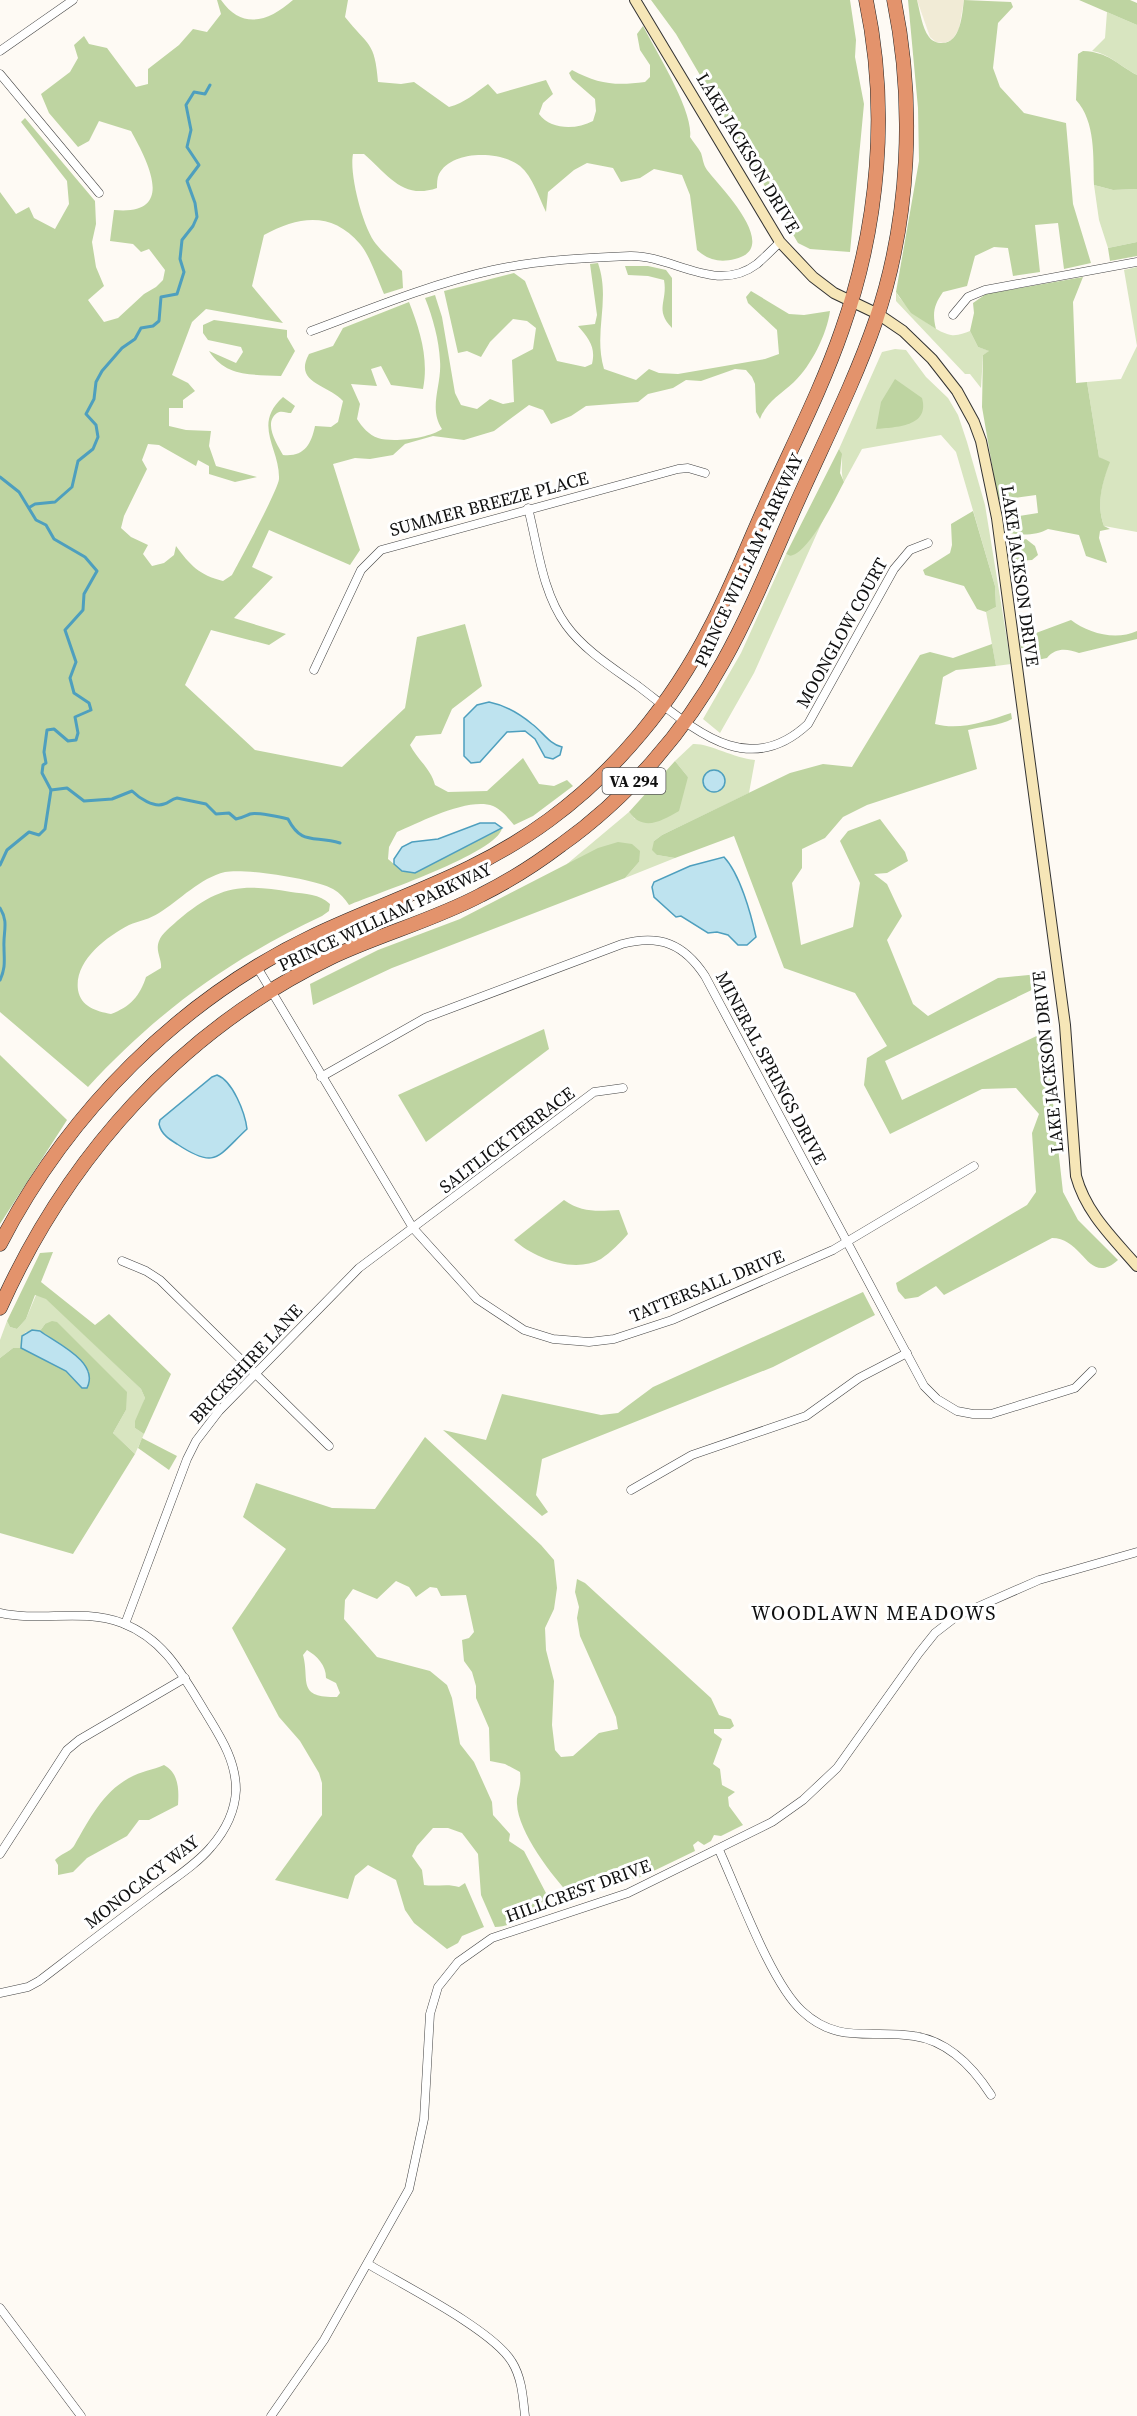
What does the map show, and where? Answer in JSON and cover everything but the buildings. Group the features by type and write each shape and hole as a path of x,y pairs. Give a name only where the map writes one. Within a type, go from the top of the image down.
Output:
{"highway":[{"name":"PRINCE WILLIAM PARKWAY","path":"0,1244 54,1155 106,1093 167,1032 257,967 311,937 454,878 512,846 589,788 628,748 663,705 710,629 831,359 852,302 867,240 878,155 876,79 866,0"},
{"name":"PRINCE WILLIAM PARKWAY","path":"0,1308 39,1231 86,1159 112,1128 195,1045 270,992 329,959 480,896 535,864 616,799 663,750 685,721 723,662 752,603 878,314 896,233 904,164 905,88 894,0"}],"street":[{"path":"0,51 73,0"},
{"name":"LAKE JACKSON DRIVE","path":"634,0 780,242 813,277 903,331 932,359 967,406 981,441 997,518 1065,1025 1076,1176 1080,1191 1092,1213 1137,1266"},
{"path":"0,74 99,193"},
{"path":"311,331 484,273 525,264 648,257 705,275 725,276 757,264 780,242"},
{"path":"953,315 968,297 985,290 1137,262"},
{"name":"SUMMER BREEZE PLACE","path":"314,670 361,570 375,554 390,546 678,469 688,468 705,473"},
{"name":"MOONGLOW COURT","path":"528,508 549,592 566,625 592,652 685,721 718,743 749,749 775,746 798,733 816,713 894,569 910,550 928,543"},
{"name":"MINERAL SPRINGS DRIVE","path":"321,1077 425,1018 622,944 641,939 668,943 694,960 705,976 924,1386 937,1399 957,1411 973,1414 1004,1411 1075,1388 1092,1371"},
{"name":"TATTERSALL DRIVE","path":"257,967 413,1228 450,1272 477,1299 502,1318 524,1330 553,1340 589,1342 614,1339 672,1320 847,1242 974,1166"},
{"name":"SALTLICK TERRACE","path":"413,1228 594,1092 623,1088"},
{"name":"BRICKSHIRE LANE","path":"124,1624 177,1482 196,1441 219,1412 359,1268 413,1228"},
{"path":"122,1261 160,1280 254,1376 329,1446"},
{"path":"631,1490 692,1455 806,1416 859,1378 907,1353"},
{"name":"HILLCREST DRIVE","path":"271,2416 324,2340 403,2201 415,2173 424,2120 429,2014 438,1987 469,1951 492,1938 628,1893 772,1822 820,1785 837,1768 935,1632 957,1616 1039,1580 1137,1552"},
{"name":"MONOCACY WAY","path":"0,1613 19,1616 85,1615 124,1624 152,1640 165,1651 185,1678 225,1745 235,1776 234,1803 223,1832 199,1859 39,1982 28,1987 0,1993"},
{"path":"0,1854 67,1750 79,1740 185,1678"},
{"path":"719,1850 770,1963 788,1996 801,2011 818,2023 842,2033 856,2036 913,2035 939,2043 957,2055 991,2095"},
{"path":"368,2264 496,2343 512,2362 519,2379 525,2416"},
{"path":"0,2308 81,2416"}],"shaded area":[{"path":"917,0 964,0 959,29 952,40 944,43 936,42 930,37"}],"green space":[{"path":"217,0 221,0 238,16 256,20 274,14 293,0 348,0 345,17 369,45 375,59 378,82 401,84 414,82 449,107 465,100 488,84 497,94 546,80 553,94 543,103 539,114 550,123 564,127 579,126 593,121 596,111 595,99 572,79 569,73 572,70 599,81 616,84 645,82 650,77 650,65 640,50 637,34 643,26 680,97 690,126 690,137 701,153 707,170 744,217 750,230 752,243 748,253 724,261 714,260 697,250 690,195 682,175 654,169 640,178 621,182 613,168 587,163 574,170 548,192 546,212 525,171 502,157 478,155 455,160 445,166 439,174 437,188 415,191 397,183 364,154 353,154 355,187 366,226 376,244 402,271 403,288 384,294 363,248 349,233 338,226 315,220 302,221 264,235 252,286 283,323 206,309 192,322 172,375 188,383 195,391 183,400 183,408 169,408 169,426 186,430 211,431 209,446 216,466 257,477 235,482 209,474 209,466 198,460 196,466 159,445 148,444 142,460 147,469 124,516 121,528 131,537 148,545 143,554 152,566 164,563 174,555 176,546 191,564 207,576 223,581 232,575 266,510 279,479 268,427 269,417 274,407 283,397 295,406 291,413 277,413 271,422 271,428 283,455 301,452 309,444 315,426 331,427 338,422 343,401 309,377 305,371 305,364 309,354 333,346 343,328 409,302 417,323 424,356 423,389 391,385 381,366 371,369 377,386 351,384 360,404 357,419 363,428 375,437 402,440 420,437 442,429 436,413 440,370 439,353 431,313 425,298 435,295 442,317 455,393 461,405 477,409 490,399 503,404 514,402 512,360 533,349 536,328 527,321 513,319 490,342 481,357 467,351 458,353 444,291 514,273 525,281 557,361 585,367 592,364 593,353 588,339 578,326 595,324 597,315 590,264 598,263 603,290 600,342 604,369 636,380 649,369 659,373 678,374 765,359 779,354 777,330 748,303 746,297 751,291 789,314 804,315 830,311 822,339 812,359 794,382 770,403 760,419 756,412 755,384 752,377 746,370 735,369 701,381 686,380 673,388 648,394 638,402 586,406 571,416 551,424 543,410 529,405 494,431 464,440 433,436 405,444 393,455 370,459 355,458 333,464 360,550 350,565 269,530 252,567 273,577 234,618 286,634 269,645 211,630 185,685 255,750 342,767 405,708 417,637 465,624 482,686 452,709 441,734 416,736 410,745 435,785 448,792 487,791 523,758 539,784 554,786 567,780 573,786 533,816 514,825 505,814 493,806 483,804 445,812 397,832 389,847 388,859 402,871 415,873 502,828 495,838 459,860 349,905 342,896 324,885 263,873 225,872 207,879 156,915 120,930 93,951 81,969 78,979 78,990 82,1000 95,1010 111,1014 129,1004 141,990 146,977 161,968 158,948 162,935 205,900 230,890 257,888 312,895 330,904 329,911 322,916 256,950 168,1011 88,1087 0,1012 0,192 16,214 29,207 34,218 55,229 69,204 67,181 21,122 25,118 95,201 96,224 92,242 96,267 104,286 88,300 104,322 118,318 144,294 156,287 163,280 165,270 149,249 141,252 133,244 110,241 114,210 134,210 146,205 152,196 150,171 131,131 99,121 89,141 78,147 49,113 41,94 70,72 78,58 74,45 84,36 89,44 107,48 136,87 148,84 148,69 179,45 193,29 207,32 221,14"},
{"path":"651,0 850,0 856,40 855,57 864,104 850,252 810,249 798,243 676,34"},
{"path":"908,0 917,0 927,33 933,41 942,43 948,42 957,33 964,0 1011,2 1013,7 998,23 993,68 1000,87 1024,113 1066,123 1073,204 1091,263 1064,269 1058,223 1035,225 1040,272 1013,276 1008,248 994,247 975,256 967,286 943,292 938,301 934,314 936,329 911,313 896,292 919,161 918,108"},
{"path":"1079,0 1130,0 1137,3 1137,25"},
{"path":"1107,12 1137,25 1137,75 1110,58 1092,51 1105,38"},
{"path":"1083,51 1106,56 1137,75 1137,189 1113,190 1094,185 1090,129 1076,100 1078,54"},
{"path":"1094,185 1113,190 1137,189 1137,242 1108,248 1099,220"},
{"path":"1137,242 1137,256 1110,261 1108,248"},
{"path":"625,266 648,266 666,270 672,278 672,328 663,310 664,280 628,275"},
{"path":"1137,267 1137,346 1124,270"},
{"path":"1083,277 1073,302 1076,383 1087,382 1099,457 1110,462 1102,486 1100,502 1104,526 1110,529 1100,531 1099,538 1107,563 1086,556 1079,535 1048,529 1026,534 1003,531 1001,519 1038,513 1036,495 998,500 982,407 983,355 989,351 978,347 970,331 974,313 973,303 986,294"},
{"path":"896,292 912,311 929,324 954,335 970,331 978,347 990,351 983,355 981,388 970,374 965,374 896,301"},
{"path":"214,320 287,330 287,337 295,351 281,376 240,373 216,360 209,351 236,363 243,352 241,347 208,340 203,333 203,325"},
{"path":"1137,346 1137,532 1104,526 1100,502 1109,463 1099,457 1087,382 1121,379"},
{"path":"895,349 906,350 926,377 948,398 958,415 985,505 1011,664 996,666 986,612 996,607 995,586 956,452 941,435 862,449 844,482 842,456 839,449 882,352"},
{"path":"895,379 922,398 921,415 909,424 876,429 881,402"},
{"path":"839,449 842,454 840,473 844,482 813,536 797,553 790,556 786,554"},
{"path":"973,511 995,586 996,607 986,612 977,609 964,586 925,575 923,570 950,553 951,524"},
{"path":"823,520 754,673 720,733 703,719 741,653 786,554 790,556"},
{"path":"1026,539 1035,546 1038,555 1032,560 1017,561 1009,558 1007,546"},
{"path":"1071,620 1085,629 1102,634 1120,635 1137,631 1137,639 1079,653 1058,651 1047,658 1037,660 1031,650 1021,648 1019,631 1036,633"},
{"path":"992,644 996,666 956,670 943,677 935,724 964,726 1011,713 1012,719 996,725 968,730 977,769 867,805 843,817 825,838 802,849 802,868 792,883 801,945 853,927 860,883 840,841 848,831 880,819 905,852 908,861 887,873 874,874 887,884 902,916 887,940 913,1004 928,1016 998,978 1039,974 1042,980 1040,986 885,1061 902,1100 1045,1032 1063,1192 1078,1220 1118,1260 1108,1267 1100,1268 1092,1265 1072,1245 1052,1238 944,1295 936,1286 918,1297 905,1299 898,1291 896,1283 1027,1205 1036,1192 1032,1133 1039,1114 1016,1088 982,1089 890,1134 864,1085 867,1058 887,1046 855,993 784,968 734,836 675,858 657,855 652,850 654,841 662,835 790,773 823,764 852,767 920,655 930,652 953,658"},
{"path":"693,744 755,760 749,793 662,835 654,841 657,855 675,858 625,878 639,862 567,864 629,812 635,819 688,777 675,761"},
{"path":"675,761 688,777 679,811 653,823 641,822 629,812"},
{"path":"618,842 632,844 640,851 639,862 625,878 392,968 313,1005 310,984 378,950 460,919 598,848"},
{"path":"544,1029 549,1049 426,1142 398,1095"},
{"path":"0,1055 67,1120 0,1224"},
{"path":"564,1200 584,1209 619,1210 628,1234 601,1259 579,1265 543,1258 514,1240"},
{"path":"53,1252 41,1282 95,1325 109,1314 171,1374 144,1434 135,1428 135,1421 145,1398 141,1389 46,1299 35,1295 26,1319 17,1329 10,1327 7,1321 40,1253"},
{"path":"863,1292 875,1315 773,1367 542,1459 536,1495 548,1512 542,1516 443,1430 486,1440 502,1394 601,1415 618,1413 653,1387"},
{"path":"36,1295 46,1298 141,1389 145,1398 135,1428 144,1434 135,1454 113,1433 126,1410 45,1324 40,1331 26,1332 22,1336 21,1348 13,1348 0,1358 0,1340 7,1321 10,1327 17,1329 26,1319"},
{"path":"52,1321 57,1322 127,1392 126,1410 113,1433 135,1454 73,1554 0,1533 0,1358 13,1348 21,1348 66,1371 82,1388 89,1372 79,1358 40,1331 45,1324"},
{"path":"425,1437 541,1545 554,1560 557,1588 554,1609 545,1628 546,1650 554,1681 552,1725 555,1750 561,1757 573,1756 599,1733 618,1729 616,1717 580,1636 577,1618 579,1607 575,1592 577,1579 585,1583 711,1698 719,1715 731,1719 734,1726 730,1729 714,1729 714,1733 722,1739 713,1764 720,1769 722,1785 735,1792 728,1797 729,1806 743,1825 721,1836 714,1835 711,1841 704,1845 698,1841 693,1845 695,1851 641,1877 612,1883 600,1877 593,1880 581,1895 571,1896 546,1866 523,1828 517,1804 520,1772 505,1764 490,1761 489,1728 476,1698 476,1686 472,1672 464,1661 462,1640 469,1638 474,1632 466,1595 441,1596 437,1588 430,1587 416,1597 409,1587 396,1581 377,1599 353,1589 345,1600 344,1619 377,1657 430,1671 447,1685 452,1698 460,1744 474,1762 492,1802 493,1815 510,1834 509,1841 524,1851 547,1895 532,1913 518,1921 495,1927 481,1895 478,1854 462,1833 448,1828 433,1828 417,1846 412,1856 422,1870 424,1885 459,1887 465,1883 484,1927 462,1936 458,1943 447,1949 414,1923 405,1910 396,1880 368,1865 355,1876 348,1899 275,1880 322,1815 322,1783 319,1773 300,1741 279,1717 232,1628 286,1549 243,1517 256,1483 332,1508 375,1509","holes":["307,1650 323,1665 326,1678 336,1683 340,1693 337,1697 324,1697 310,1691 307,1686 303,1655"]},
{"path":"142,1438 177,1456 169,1470 138,1448"},
{"path":"164,1765 175,1777 178,1788 178,1805 149,1820 139,1820 127,1836 87,1858 73,1872 58,1875 58,1865 55,1860 74,1846 97,1808 111,1791 133,1776"}],"water":[{"path":"489,702 517,713 527,720 549,740 562,747 560,755 553,759 545,757 535,739 525,731 507,732 480,762 471,763 464,756 464,718 477,705"},
{"path":"714,770 722,773 725,781 722,789 714,792 706,789 703,781 706,773"},
{"path":"480,823 495,823 502,828 415,873 402,871 394,864 394,859 402,847 412,842 438,839"},
{"path":"724,857 740,884 751,917 756,937 747,945 738,945 728,935 717,932 708,933 681,916 676,917 654,897 652,887 654,882 690,866"},
{"path":"217,1075 223,1078 233,1091 241,1106 247,1129 222,1153 215,1157 200,1157 171,1140 163,1133 159,1124 160,1120"},
{"path":"32,1330 40,1331 65,1347 82,1362 89,1379 87,1388 82,1388 66,1371 21,1348 22,1336"}],"waterway":[{"path":"30,507 35,504 55,502 72,487 78,461 93,449 98,437 96,425 86,414 94,399 96,382 102,371 122,348 135,339 141,328 153,326 159,321 161,297 177,294 184,272 180,259 182,240 197,217 195,203 187,181 199,165 187,147 191,130 186,105 194,92 205,94 210,85"},
{"path":"0,477 19,492 36,520 46,525 54,539 85,557 97,571 84,594 83,610 65,630 76,662 70,678 74,693 89,703 91,710 75,717 78,733 76,740 68,741 54,729 47,730 44,752 46,763 43,765 42,773 51,790 45,829 39,835 29,832 7,850 0,865"},
{"path":"51,790 67,788 84,801 112,799 132,791 156,805 177,798 206,804 216,814 229,813 236,819 250,814 288,819 298,833 304,836 340,843"},
{"path":"0,908 5,927 4,967 0,980"}],"district":[{"name":"WOODLAWN MEADOWS","path":"874,1613"}]}
